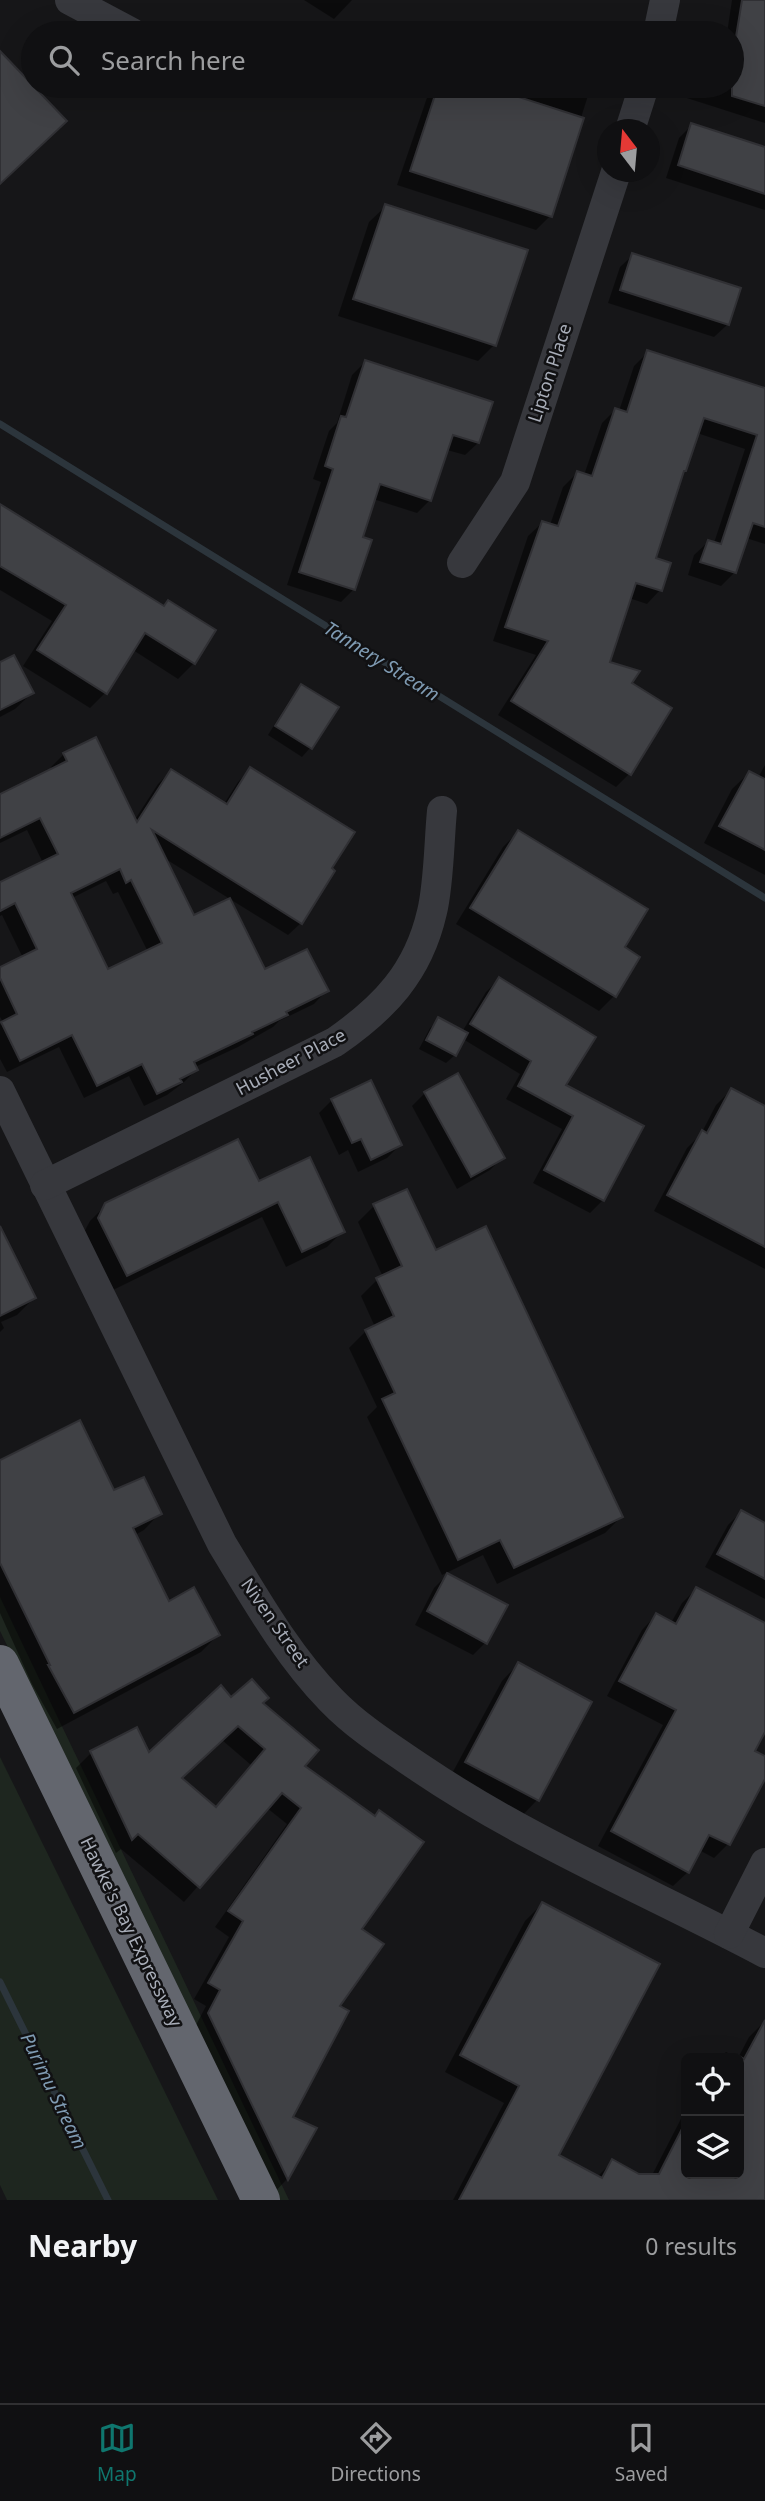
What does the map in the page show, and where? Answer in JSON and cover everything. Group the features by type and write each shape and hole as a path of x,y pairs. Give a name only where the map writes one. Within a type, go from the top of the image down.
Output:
{"highway":[{"name":"Hawke's Bay Expressway","path":"0,1664 261,2200"},
{"name":"Hawke's Bay Expressway","path":"0,1706 93,1892 240,2200"}],"street":[{"path":"70,0 109,21"},
{"path":"660,21 664,0"},
{"path":"634,119 640,98"},
{"name":"Lipton Place","path":"462,563 515,482 613,182"},
{"name":"Husheer Place","path":"45,1185 335,1042 368,1019 399,986 416,958 432,912 442,811"},
{"name":"Niven Street","path":"0,1091 222,1544 263,1611 299,1661 332,1700 373,1736 473,1803 765,1953"},
{"path":"729,1934 765,1863"}],"shaded area":[{"path":"0,1597 289,2200 279,2200 0,1631"},
{"path":"0,1757 218,2200 7,2200 0,2185"}],"building":[{"path":"742,0 765,0 765,106 739,98 744,98 744,21 739,21"},
{"path":"0,51 21,73 21,98 45,98 67,121 0,184"},
{"path":"434,98 522,98 584,118 552,217 410,171"},
{"path":"691,123 765,147 765,194 678,165"},
{"path":"385,204 528,250 496,346 353,299"},
{"path":"632,253 741,288 729,325 620,290"},
{"path":"647,350 765,388 765,527 753,523 736,573 700,562 708,540 721,544 757,435 704,418 656,558 671,563 662,591 636,583 610,662 640,671 632,683 672,708 631,775 511,701 548,641 505,627 542,521 558,526 577,471 592,476 615,408 627,412"},
{"path":"365,360 493,402 479,443 453,435 431,501 380,484 363,537 372,540 355,590 299,572 333,469 325,466 341,416 346,417"},
{"path":"0,504 164,606 168,600 216,630 195,664 145,633 107,694 37,650 66,605 0,566"},
{"path":"14,655 34,693 0,710 0,662"},
{"path":"301,684 339,707 312,749 275,726"},
{"path":"96,737 137,822 171,769 227,804 250,767 355,832 332,868 335,871 302,924 152,830 194,915 230,898 265,969 307,949 329,991 286,1012 288,1015 252,1032 253,1034 194,1062 198,1070 180,1079 182,1082 157,1094 142,1064 97,1086 72,1035 20,1061 1,1022 17,1014 0,978 0,967 37,949 15,903 0,911 0,882 58,854 40,818 0,838 0,794 67,761 63,753","holes":["120,869 126,883 131,880 162,943 108,969 71,893"]},
{"path":"749,771 765,779 765,850 719,826"},
{"path":"518,830 648,909 625,947 640,957 616,997 470,908"},
{"path":"499,977 596,1037 566,1085 644,1126 604,1201 544,1170 573,1116 518,1086 531,1061 470,1024"},
{"path":"438,1017 468,1033 456,1056 426,1040"},
{"path":"458,1073 505,1158 471,1177 424,1092"},
{"path":"371,1080 402,1145 371,1160 361,1139 352,1143 331,1099"},
{"path":"731,1088 765,1106 765,1247 667,1195 702,1130 707,1133"},
{"path":"238,1139 259,1181 310,1157 345,1232 302,1252 278,1202 127,1276 98,1218 105,1203"},
{"path":"407,1189 436,1250 486,1226 623,1517 514,1568 500,1540 458,1560 382,1399 395,1393 365,1330 394,1316 376,1278 402,1266 373,1204"},
{"path":"0,1226 36,1298 0,1316"},
{"path":"80,1420 114,1490 144,1477 162,1514 133,1528 169,1601 194,1587 220,1635 74,1713 0,1563 0,1460"},
{"path":"741,1510 765,1523 765,1579 717,1554"},
{"path":"447,1573 508,1605 487,1644 427,1611"},
{"path":"696,1587 765,1623 765,1732 755,1751 765,1756 765,1779 730,1845 709,1835 689,1873 611,1831 676,1710 619,1681 656,1613 676,1624"},
{"path":"518,1662 592,1702 539,1801 465,1762"},
{"path":"252,1679 269,1698 263,1703 319,1750 305,1766 375,1816 379,1810 424,1842 362,1929 384,1944 340,2006 349,2011 293,2117 317,2128 288,2180 208,2013 220,1990 208,1983 243,1921 228,1911 301,1808 282,1793 200,1888 138,1834 132,1840 90,1751 137,1727 149,1752 221,1685 231,1697","holes":["238,1726 265,1749 216,1807 182,1778"]},
{"path":"542,1902 660,1964 559,2155 602,2178 612,2159 639,2174 659,2174 681,2131 681,2179 744,2179 744,2059 765,2020 765,2200 459,2200 519,2086 460,2055"}],"waterway":[{"name":"Tannery Stream","path":"0,424 765,898"},
{"name":"Purimu Stream","path":"0,1982 108,2200"}]}
